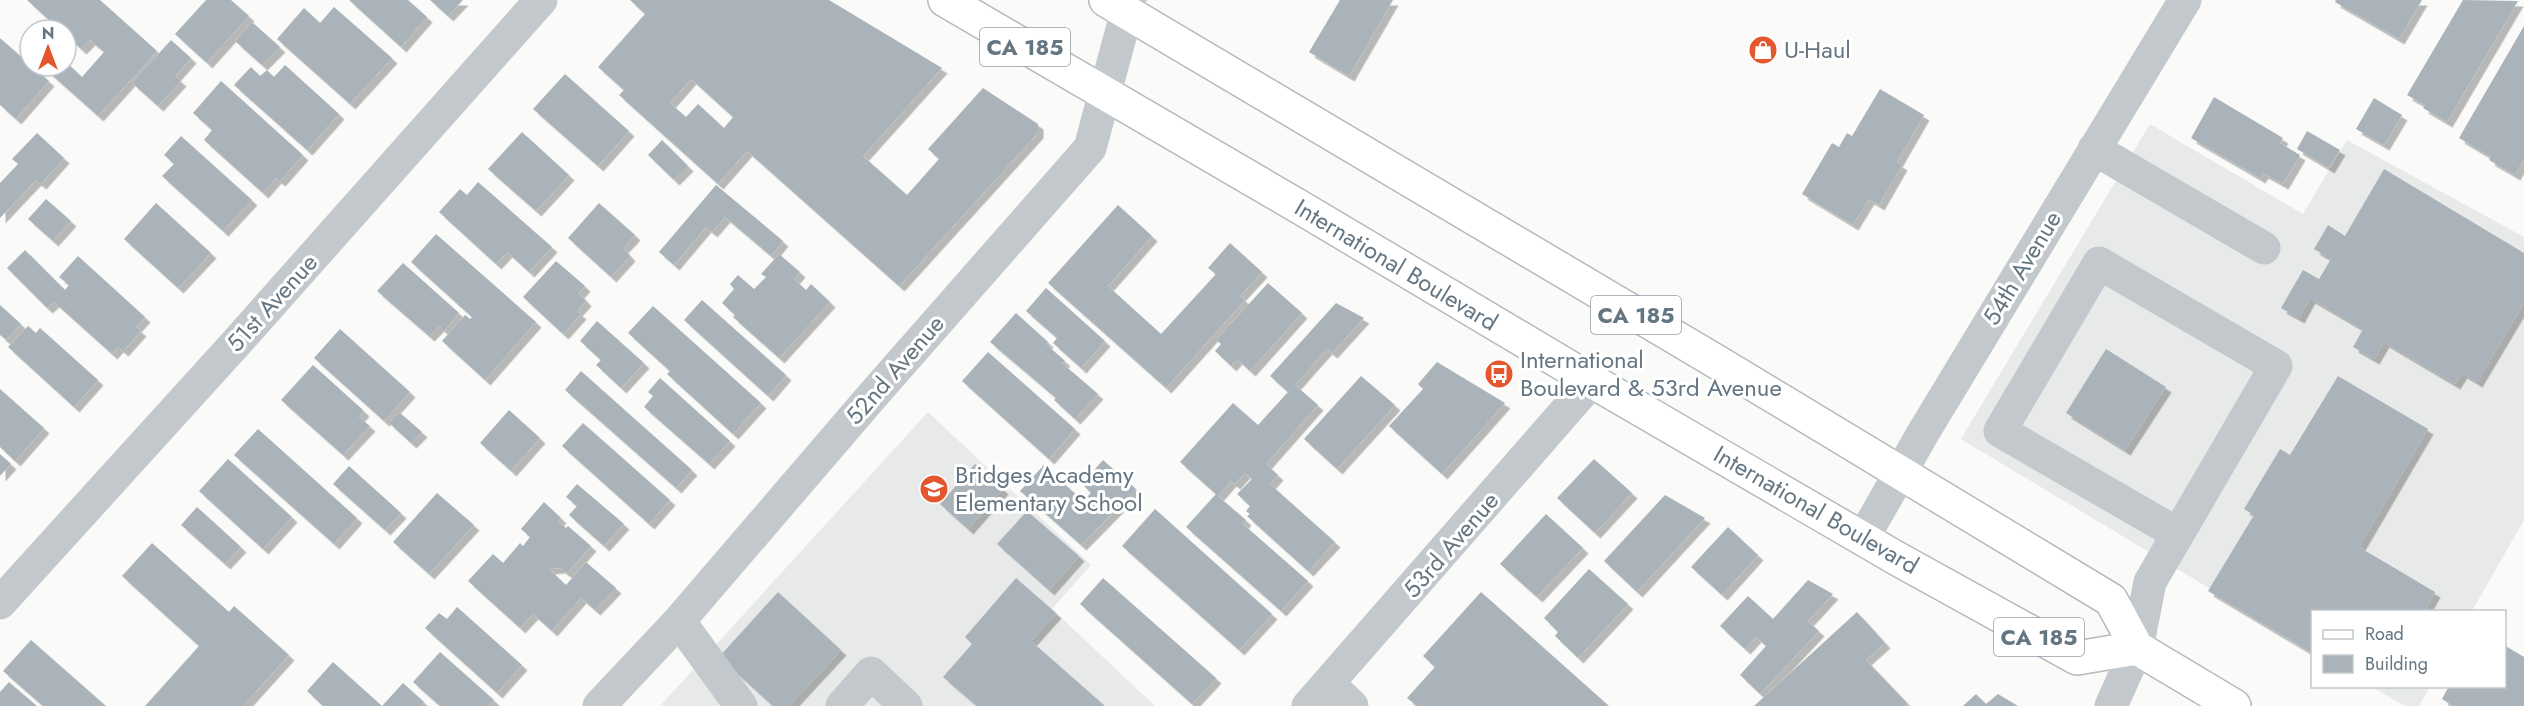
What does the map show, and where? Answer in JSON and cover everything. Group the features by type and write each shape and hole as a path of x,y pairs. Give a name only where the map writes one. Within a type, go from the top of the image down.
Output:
{"main road":[{"name":"International Boulevard","path":"945,0 1592,381 1863,538 2077,658 2137,648"},
{"name":"CA 185","path":"1121,4 2111,600 2137,648"},
{"path":"2137,648 2234,706"}],"street":[{"name":"51st Avenue","path":"0,603 237,342 541,0"},
{"name":"54th Avenue","path":"1863,538 2185,0"},
{"name":"52nd Avenue","path":"599,706 679,621 1090,148 1105,93 1121,4"},
{"path":"2094,149 2264,248"},
{"path":"2111,706 2137,648 2150,582 2178,534 2276,366 2099,263 2000,431 2178,534"},
{"name":"53rd Avenue","path":"1319,695 1592,381"},
{"path":"679,621 741,706"},
{"path":"842,706 871,673 906,706"},
{"path":"1319,695 1352,706"}],"shaded area":[{"path":"2150,124 2303,214 2347,140 2524,237 2524,520 2473,610 2311,610 2311,649 1961,439"},
{"name":"Bridges Academy Elementary School","path":"928,412 1091,565 1052,609 1155,706 660,706"},
{"path":"2374,688 2429,688 2419,706 2405,706"}],"building":[{"path":"27,0 100,0 157,51 98,116 55,78 78,78 78,73 82,77 104,52 90,40 81,49 78,46 78,18 47,18"},
{"path":"206,0 231,0 249,16 207,63 175,34"},
{"path":"349,0 408,0 427,17 401,47"},
{"path":"430,0 463,0 448,16"},
{"path":"630,0 829,0 942,68 863,156 907,195 939,159 928,149 983,88 1038,124 1038,133 899,286 747,151 718,184 619,95 624,90 598,67 645,14","holes":["691,79 733,117 724,128 698,104 686,117 670,103"]},
{"path":"1340,0 1393,0 1349,76 1309,52"},
{"path":"2336,0 2422,0 2399,39 2335,2"},
{"path":"2463,0 2518,1 2447,122 2423,108 2425,105 2407,95"},
{"path":"334,7 392,58 350,104 277,39 304,8 320,23"},
{"path":"252,22 280,47 262,65 235,41"},
{"path":"2524,26 2524,159 2515,175 2489,160 2491,157 2459,138"},
{"path":"0,38 18,54 18,78 46,78 49,81 16,119 0,105"},
{"path":"171,40 191,58 175,76 181,81 158,106 132,83"},
{"path":"285,65 339,114 307,150 234,85 251,67 260,76 267,70 274,77"},
{"path":"565,74 629,131 598,166 533,109"},
{"path":"221,81 303,155 280,181 276,178 263,193 204,140 212,130 193,113"},
{"path":"1880,89 1924,115 1897,162 1902,165 1879,205 1869,199 1853,225 1802,194 1832,143 1839,147 1847,133 1852,136"},
{"path":"2214,97 2283,138 2280,143 2300,155 2283,184 2263,173 2260,178 2191,138"},
{"path":"2374,98 2402,115 2384,145 2356,129"},
{"path":"2307,131 2340,150 2329,168 2297,149"},
{"path":"522,132 569,175 536,211 488,169"},
{"path":"37,133 64,158 41,184 36,180 0,218 0,183 18,164 12,159"},
{"path":"181,136 252,200 223,231 162,176 174,164 164,155"},
{"path":"662,140 688,166 674,180 648,155"},
{"path":"2384,169 2524,253 2524,303 2477,382 2462,373 2455,384 2384,342 2374,359 2353,347 2363,329 2310,298 2299,318 2281,308 2303,270 2319,279 2331,259 2314,249 2328,225 2345,236"},
{"path":"478,182 552,247 529,272 507,252 496,264 439,212 460,189 467,195"},
{"path":"716,185 783,241 771,256 725,217 712,232 706,227 674,265 659,252"},
{"path":"46,199 71,221 53,241 28,219"},
{"path":"156,203 211,253 178,288 124,239"},
{"path":"599,203 635,235 623,248 630,256 611,277 568,238"},
{"path":"1118,205 1152,236 1108,286 1161,334 1216,274 1208,268 1230,243 1262,272 1240,296 1245,300 1166,388 1048,283"},
{"path":"436,234 536,322 485,380 442,341 465,315 470,319 472,317 411,262"},
{"path":"25,250 65,290 69,285 59,277 78,256 145,317 136,327 141,331 123,351 118,347 112,354 54,302 47,308 7,268"},
{"path":"779,254 800,272 794,279 806,290 811,284 830,302 779,358 733,317 735,315 722,303 734,289 730,284 738,275 754,289 766,277 761,274"},
{"path":"556,261 585,286 579,293 586,301 577,311 581,314 563,334 523,297"},
{"path":"403,263 459,313 444,331 439,326 429,336 377,291"},
{"path":"1268,283 1302,313 1250,371 1237,359 1231,366 1215,351 1221,344 1216,340"},
{"path":"1046,288 1105,341 1081,368 1053,343 1057,338 1026,311"},
{"path":"702,300 786,375 768,396 684,320"},
{"path":"1336,303 1364,318 1332,353 1327,349 1295,385 1318,405 1266,464 1278,475 1270,484 1335,542 1308,571 1247,516 1250,514 1246,511 1250,506 1237,494 1252,479 1245,473 1235,484 1231,481 1218,496 1246,520 1243,524 1308,581 1281,611 1186,527 1216,494 1180,462 1233,403 1258,425 1288,392 1270,376"},
{"path":"0,305 21,324 6,340 0,335"},
{"path":"653,306 761,403 733,434 667,374 670,371 628,333"},
{"path":"1016,313 1048,342 1046,344 1065,361 1062,363 1098,394 1075,419 1054,400 1056,398 990,342"},
{"path":"597,321 644,363 621,388 596,365 601,360 580,341"},
{"path":"28,326 36,333 40,328 98,380 74,407 8,347"},
{"path":"340,329 410,392 384,421 314,358"},
{"path":"2106,349 2166,387 2125,450 2066,413"},
{"path":"988,352 1075,429 1049,459 962,381"},
{"path":"1437,362 1505,403 1442,474 1389,426 1423,389 1418,384"},
{"path":"313,365 364,411 359,417 370,426 343,455 281,400"},
{"path":"581,371 692,470 676,488 565,390"},
{"path":"1361,376 1395,405 1337,469 1304,439"},
{"path":"2338,376 2428,429 2359,547 2435,592 2425,610 2311,610 2311,652 2208,591 2254,515 2244,509 2280,449 2290,455"},
{"path":"660,378 730,441 709,464 644,407 653,396 648,392"},
{"path":"0,389 44,428 15,461 0,447"},
{"path":"509,410 540,438 511,471 480,443"},
{"path":"399,412 422,432 411,443 389,423"},
{"path":"583,423 670,500 649,524 562,446"},
{"path":"258,429 357,518 334,544 234,455"},
{"path":"0,454 11,464 0,476"},
{"path":"228,459 292,517 263,549 199,491"},
{"path":"1594,459 1632,493 1595,533 1557,498"},
{"path":"1103,460 1136,489 1081,545 1020,491 1044,465 1083,501 1091,493 1082,484"},
{"path":"975,464 1003,489 968,529 940,504"},
{"path":"349,466 401,513 385,530 333,484"},
{"path":"577,484 624,524 604,546 569,515 577,506 566,497"},
{"path":"437,493 474,525 429,574 393,542"},
{"path":"1665,495 1705,518 1637,592 1604,561"},
{"path":"544,502 561,518 558,521 566,528 568,526 591,546 567,573 560,568 549,569 566,585 586,562 616,588 595,610 581,598 552,631 533,614 520,628 468,581 493,554 503,563 520,543 523,546 530,537 521,529"},
{"path":"197,507 241,547 225,564 181,525"},
{"path":"1155,509 1272,614 1239,650 1122,546"},
{"path":"1027,511 1079,556 1049,590 997,544"},
{"path":"1546,514 1583,548 1537,597 1500,564"},
{"path":"1728,527 1758,555 1722,595 1691,567"},
{"path":"152,543 229,612 234,606 289,655 243,706 145,706 199,646 122,576"},
{"path":"1589,569 1628,604 1578,658 1555,636 1558,632 1544,618"},
{"path":"1016,578 1056,613 1031,641 1105,706 977,706 943,677 972,644 965,637"},
{"path":"1103,578 1216,678 1192,704 1080,604"},
{"path":"1808,580 1833,594 1808,621 1819,631 1760,694 1740,675 1766,646 1756,637 1745,649 1720,626 1748,596 1773,619"},
{"path":"778,592 841,650 789,706 773,706 719,657"},
{"path":"1481,592 1609,706 1417,706 1407,698 1435,667 1423,656"},
{"path":"457,607 522,665 497,693 425,628 439,613 447,619"},
{"path":"1857,612 1885,643 1866,660 1907,703 1905,706 1754,706"},
{"path":"31,640 106,706 43,706 3,671"},
{"path":"2506,646 2524,657 2524,706 2453,706 2442,699 2448,688 2506,688"},
{"path":"440,652 494,700 488,706 440,706 413,682"},
{"path":"333,662 382,706 323,706 307,691"},
{"path":"9,682 37,706 0,706 0,692"},
{"path":"403,683 424,702 420,706 382,706"},
{"path":"1976,694 1986,704 1998,694 2018,706 1963,706"}],"place":[{"name":"U-Haul","path":"1763,50"},
{"name":"International Boulevard & 53rd Avenue","path":"1499,374"},
{"name":"Bridges Academy Elementary School","path":"934,489"}]}
